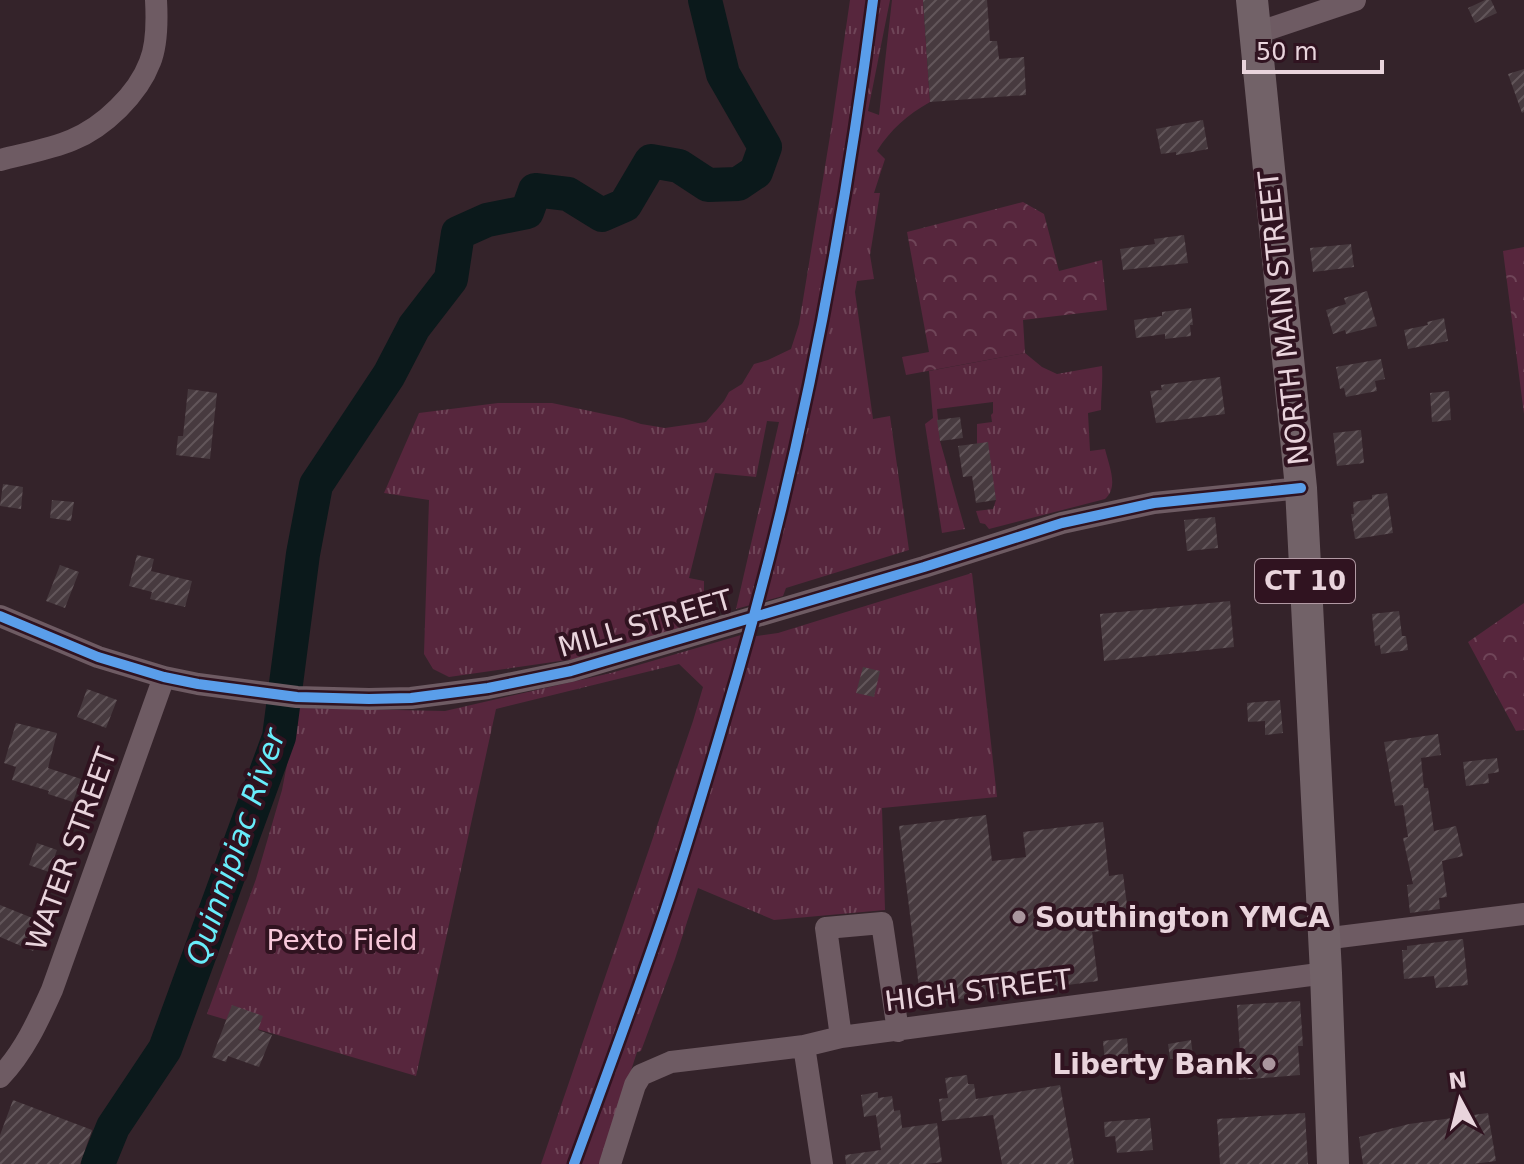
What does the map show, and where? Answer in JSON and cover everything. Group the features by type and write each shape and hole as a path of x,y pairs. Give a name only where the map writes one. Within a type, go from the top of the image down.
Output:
{"highway":[{"name":"NORTH MAIN STREET","path":"1252,0 1301,488 1333,1164"}],"street":[{"path":"0,160 73,140 109,118 134,92 151,60 157,19 156,0"},
{"path":"1254,34 1355,0"},
{"name":"MILL STREET","path":"0,616 98,657 198,684 286,696 411,698 488,688 571,671 1062,523 1154,503 1301,488"},
{"name":"WATER STREET","path":"0,1077 13,1063 36,1026 52,990 164,677"},
{"path":"1323,939 1524,914"},
{"path":"841,1037 826,928 882,923 898,1031"},
{"name":"HIGH STREET","path":"610,1164 635,1085 641,1075 671,1062 1326,973"},
{"path":"804,1046 822,1164"}],"green space":[{"path":"850,0 890,0 868,111 879,115 892,0 923,0 930,102 900,123 877,151 885,159 874,193 880,193 870,255 874,279 857,281 855,292 873,419 890,416 909,550 786,588 783,596 736,609 779,422 767,421 756,477 715,473 689,578 704,581 704,606 690,622 677,629 574,659 449,677 433,669 424,654 429,500 384,493 419,413 498,403 552,403 665,428 706,422 729,392 742,384 754,364 791,349 799,324"},
{"path":"1023,202 1044,214 1059,271 1102,260 1107,310 1023,320 1025,353 906,375 902,357 929,352 907,232"},
{"path":"1524,247 1524,414 1503,251"},
{"path":"1025,353 1057,374 1102,366 1101,410 1088,413 1090,451 1105,449 1112,476 1109,494 1105,499 989,529 980,523 976,511 993,509 996,500 977,444 977,424 992,422 993,402 937,409 940,441 965,529 942,533 925,424 933,418 929,371"},
{"name":"Pexto Field","path":"972,573 997,797 882,808 885,910 774,920 698,888 641,1051 637,1052 601,1164 541,1164 703,687 679,664 496,709 416,1076 207,1014 256,879 282,790 298,708 445,711 611,673 741,635 778,633"},
{"path":"1524,603 1524,730 1516,731 1468,642"}],"building":[{"path":"923,0 987,0 990,41 997,41 999,59 1024,57 1026,95 930,102"},
{"path":"1491,0 1497,13 1475,23 1468,8"},
{"path":"1524,69 1524,112 1522,113 1508,74"},
{"path":"1203,120 1208,149 1176,155 1176,152 1161,154 1156,129"},
{"path":"1184,235 1188,263 1123,270 1120,249 1155,244 1154,239"},
{"path":"1351,244 1354,267 1313,272 1310,248"},
{"path":"1367,291 1377,326 1333,334 1326,310 1346,304 1344,298"},
{"path":"1191,308 1191,336 1165,339 1165,334 1136,338 1134,320"},
{"path":"1444,318 1448,341 1408,349 1404,330"},
{"path":"1381,359 1385,379 1375,381 1377,391 1346,397 1344,388 1340,389 1336,367"},
{"path":"1220,377 1225,414 1156,423 1150,391 1162,390 1161,385"},
{"path":"188,389 217,393 210,459 176,455 178,436 183,436"},
{"path":"1449,391 1451,420 1432,422 1430,393"},
{"path":"960,417 963,438 940,441 937,420"},
{"path":"1361,430 1364,463 1337,466 1333,433"},
{"path":"988,442 996,500 976,503 972,476 963,477 958,446"},
{"path":"3,484 23,487 21,509 0,506"},
{"path":"1387,493 1393,533 1355,539 1351,514 1354,514 1353,502"},
{"path":"52,500 74,502 71,521 50,518"},
{"path":"1215,517 1218,548 1187,551 1184,520"},
{"path":"137,555 154,559 151,571 192,581 185,607 150,599 152,592 129,586"},
{"path":"60,565 79,572 65,608 46,601"},
{"path":"1230,601 1234,647 1104,661 1100,614"},
{"path":"1399,611 1402,636 1406,636 1408,650 1381,654 1380,645 1375,646 1372,614"},
{"path":"863,667 880,671 874,697 856,693"},
{"path":"87,689 117,700 106,728 77,717"},
{"path":"1280,700 1283,733 1265,735 1265,721 1248,722 1247,703"},
{"path":"16,723 57,733 48,768 81,779 73,802 12,780 16,767 4,763"},
{"path":"1438,734 1441,755 1421,758 1424,788 1428,788 1434,831 1456,826 1463,856 1442,861 1447,897 1439,898 1440,909 1410,913 1407,885 1413,884 1403,838 1408,837 1403,805 1395,806 1384,742"},
{"path":"1497,758 1499,772 1488,774 1489,783 1466,786 1463,762"},
{"name":"Southington YMCA","path":"986,815 992,861 1026,857 1023,832 1103,822 1109,876 1123,874 1130,928 1092,932 1098,981 921,1004 899,826"},
{"path":"37,843 57,850 49,872 29,865"},
{"path":"0,905 35,919 32,926 41,930 33,951 0,937"},
{"path":"1463,939 1468,985 1436,988 1434,976 1404,979 1402,950 1407,950 1407,946"},
{"path":"1300,1001 1303,1046 1298,1046 1300,1075 1239,1080 1237,1005"},
{"path":"232,1005 263,1016 258,1030 272,1035 259,1067 228,1056 226,1062 212,1057"},
{"path":"1127,1038 1130,1072 1106,1075 1103,1041"},
{"path":"1191,1040 1193,1056 1170,1059 1168,1044"},
{"path":"967,1075 968,1084 974,1084 976,1099 1060,1085 1074,1164 1002,1164 993,1115 942,1121 939,1099 948,1098 945,1078"},
{"path":"878,1092 878,1098 892,1096 894,1111 900,1110 902,1128 937,1123 942,1162 846,1164 845,1155 881,1150 876,1115 864,1117 861,1095"},
{"path":"13,1100 92,1130 80,1164 0,1164 0,1135"},
{"path":"1305,1113 1308,1164 1220,1164 1217,1119"},
{"path":"1488,1113 1496,1161 1473,1164 1363,1164 1359,1137 1409,1124"},
{"path":"1150,1118 1153,1150 1117,1153 1115,1136 1105,1137 1104,1122"}],"waterway":[{"name":"Quinnipiac River","path":"98,1164 113,1127 165,1049 279,737 303,554 316,485 389,375 414,327 451,279 458,233 487,220 527,212 535,190 568,194 602,215 625,205 651,161 679,166 708,185 738,184 756,172 765,147 723,74 705,0"}],"cycle path":[{"path":"574,1164 676,879 760,593 818,341 849,170 873,0"},
{"path":"0,616 98,657 198,684 297,697 411,698 488,688 571,671 1062,523 1154,503 1301,488"}],"place":[{"name":"Southington YMCA","path":"1019,917"},
{"name":"Liberty Bank","path":"1269,1064"}]}
